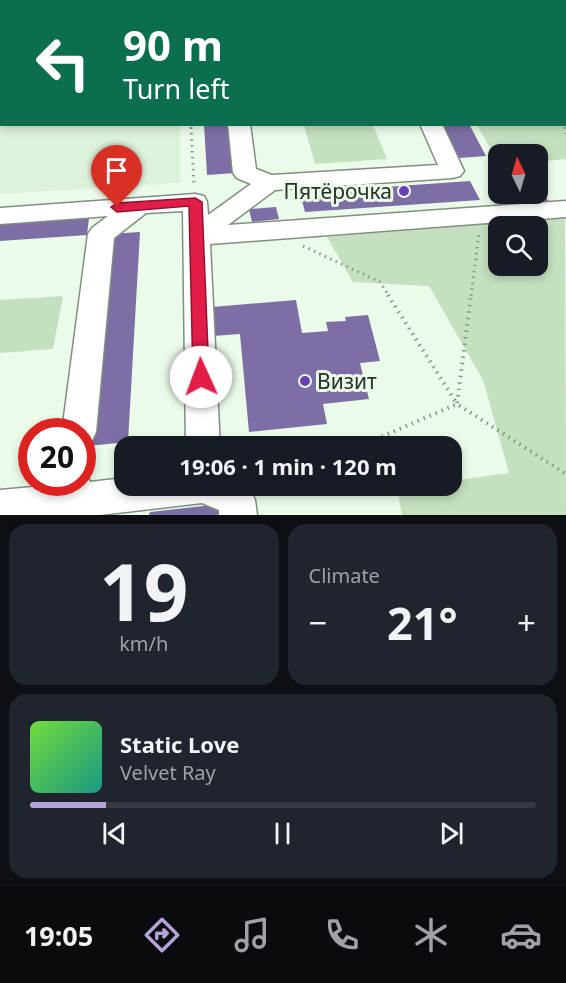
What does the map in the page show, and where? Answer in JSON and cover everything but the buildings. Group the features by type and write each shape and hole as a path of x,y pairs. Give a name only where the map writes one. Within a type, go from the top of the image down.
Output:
{"lane":[{"path":"239,126 245,173 269,183 452,171 432,126"},
{"path":"196,236 269,183"},
{"path":"0,216 195,202 203,436"},
{"path":"81,418 101,234 141,206"},
{"path":"196,236 566,209"},
{"path":"0,508 54,496"},
{"path":"91,496 133,505 169,496"},
{"path":"227,496 237,500 238,515"}],"path":[{"path":"191,126 195,202"},
{"path":"457,404 482,215"},
{"path":"269,231 380,282 457,404 566,474"},
{"path":"383,436 457,404"}],"shaded area":[{"path":"0,126 180,126 180,183 0,194"},
{"path":"304,126 373,126 387,159 315,164"},
{"path":"478,126 566,126 566,159 548,161 548,144 488,144"},
{"path":"565,217 566,515 402,515 398,496 462,496 462,480 509,473 483,380 429,286 353,282 327,237 488,223 488,276 548,276 548,218"},
{"path":"63,296 53,349 0,353 0,300"}],"place":[{"name":"Пятёрочка","path":"404,191"},
{"name":"Визит","path":"305,381"}],"route":[{"path":"117,207 195,202 201,377"}]}
